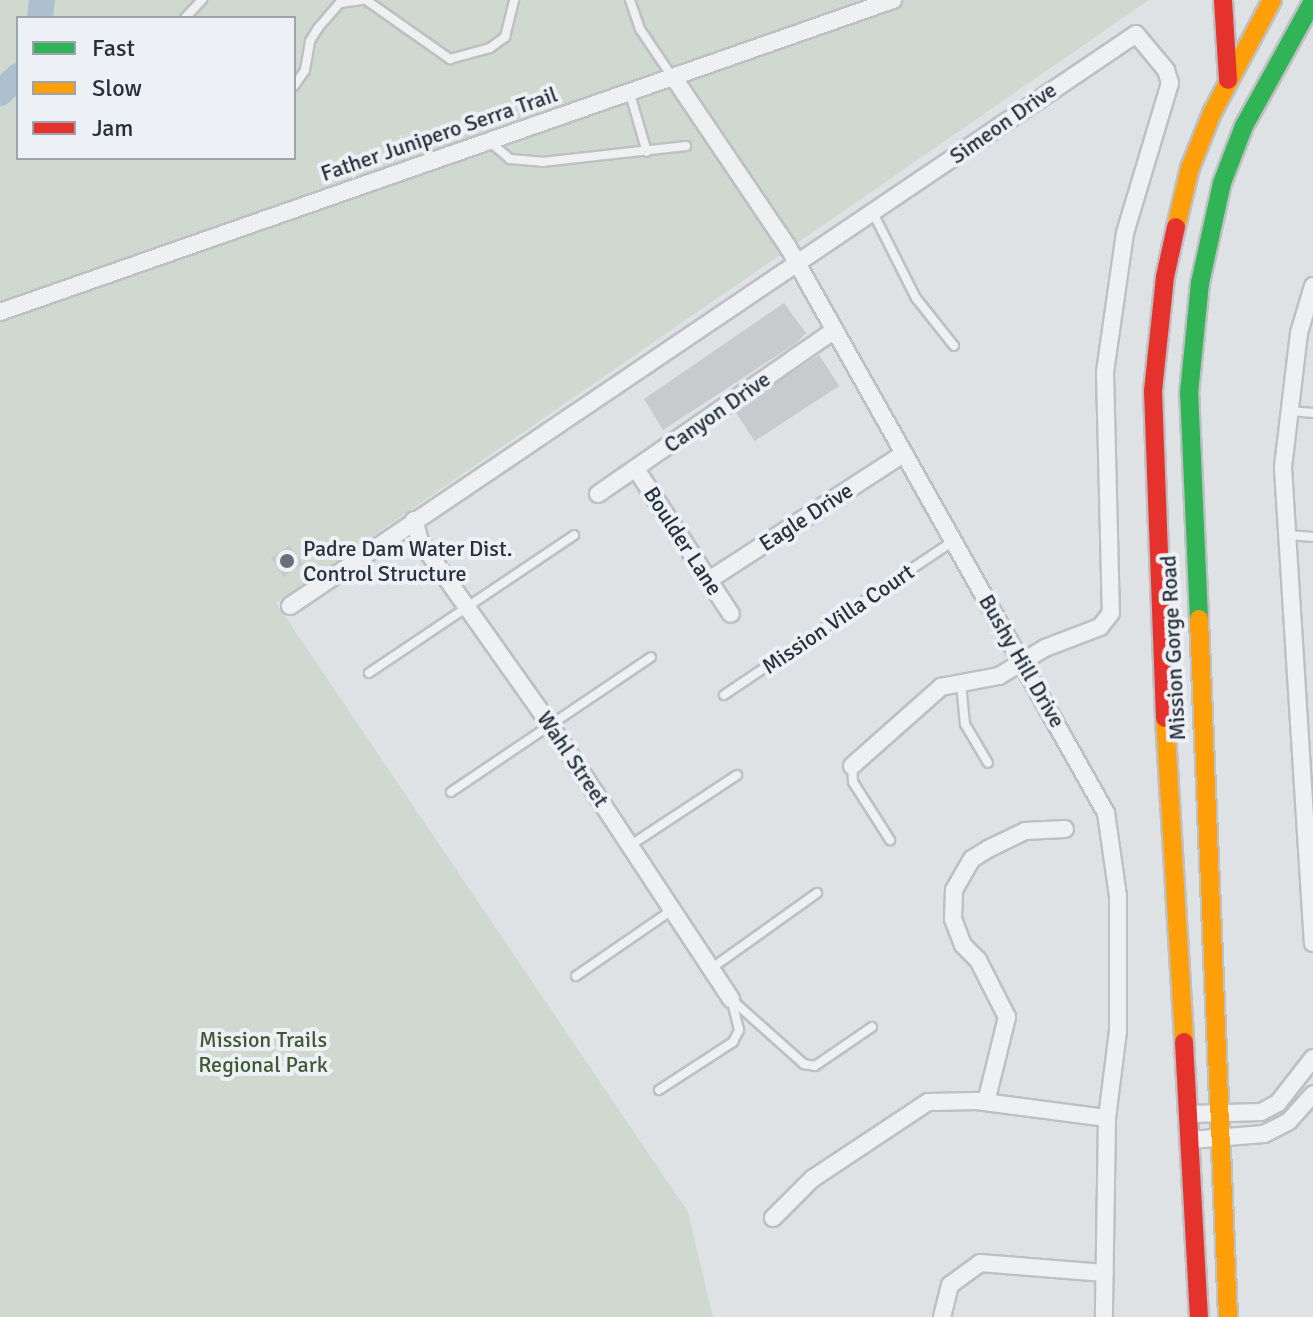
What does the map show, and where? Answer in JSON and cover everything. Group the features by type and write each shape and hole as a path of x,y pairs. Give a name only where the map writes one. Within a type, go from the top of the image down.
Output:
{"main road":[{"path":"1223,0 1228,82"},
{"name":"Mission Gorge Road","path":"1199,1317 1157,565 1153,391 1165,277 1190,168 1228,82 1272,0"},
{"name":"Mission Gorge Road","path":"1228,1317 1189,393 1200,283 1222,183 1244,126 1311,1"}],"street":[{"name":"Father Junipero Serra Trail","path":"0,312 491,143 893,0"},
{"name":"Simeon Drive","path":"290,606 799,264 1131,35 1142,37 1169,75 1125,233 1105,372 1111,613 1100,627 1024,661"},
{"name":"Bushy Hill Drive","path":"674,78 799,264 952,542 1024,661 1106,813 1118,896 1118,1031 1107,1118 1104,1317"},
{"path":"1313,288 1299,333 1283,468 1313,943"},
{"name":"Canyon Drive","path":"598,494 835,330"},
{"name":"Eagle Drive","path":"709,580 903,454"},
{"name":"Boulder Lane","path":"636,469 731,614"},
{"name":"Wahl Street","path":"414,520 420,541 551,726 731,999"},
{"path":"852,766 932,694 999,676 1024,661"},
{"path":"986,1102 1007,1017 978,960 963,945 953,919 954,890 972,859 988,849 1025,831 1065,829"},
{"path":"1190,1114 1261,1112 1278,1103 1313,1058"},
{"path":"1191,1140 1219,1141 1264,1134 1289,1121 1313,1094"},
{"path":"773,1218 812,1179 928,1102 986,1102 1107,1118"},
{"path":"1278,1103 1289,1121"},
{"path":"942,1317 950,1285 980,1263 1105,1273"}],"lane":[{"path":"187,16 202,0"},
{"path":"296,83 305,70 310,41 340,3 364,0 450,59 490,48 505,37 514,0"},
{"path":"630,0 640,29 674,78"},
{"path":"630,94 647,152"},
{"path":"491,143 510,159 542,162 686,146"},
{"path":"873,213 916,298 954,346"},
{"path":"1289,411 1313,413"},
{"path":"369,673 574,535"},
{"path":"1289,535 1313,537"},
{"name":"Mission Villa Court","path":"724,695 952,542"},
{"path":"451,792 651,657"},
{"path":"961,684 965,724 988,763"},
{"path":"852,766 853,782 890,840"},
{"path":"631,845 737,775"},
{"path":"712,968 817,893"},
{"path":"576,976 673,910"},
{"path":"731,999 804,1064 815,1066 872,1027"},
{"path":"659,1090 733,1042 739,1030 731,999"}],"green space":[{"name":"Mission Trails Regional Park","path":"0,0 1149,0 276,603 688,1212 713,1317 0,1317"}],"building":[{"path":"784,303 806,333 796,343 663,430 644,399"},
{"path":"819,355 839,386 754,441 734,410"},
{"name":"Padre Dam Water Dist. Control Structure","path":"290,545 303,564 284,577 271,558"}],"waterway":[{"path":"40,16 42,0"},
{"path":"0,93 16,78"}],"traffic: fast":[{"path":"1199,619 1189,393 1200,283 1222,183 1244,126 1313,1"}],"traffic: slow":[{"path":"1176,227 1190,168 1212,113 1272,0"},
{"path":"1199,619 1228,1317"},
{"path":"1165,718 1184,1042"}],"traffic: jam":[{"path":"1223,0 1228,80"},
{"path":"1165,718 1153,391 1165,277 1176,227"},
{"path":"1184,1042 1199,1317"}],"place":[{"name":"Padre Dam Water Dist. Control Structure","path":"287,561"}]}
